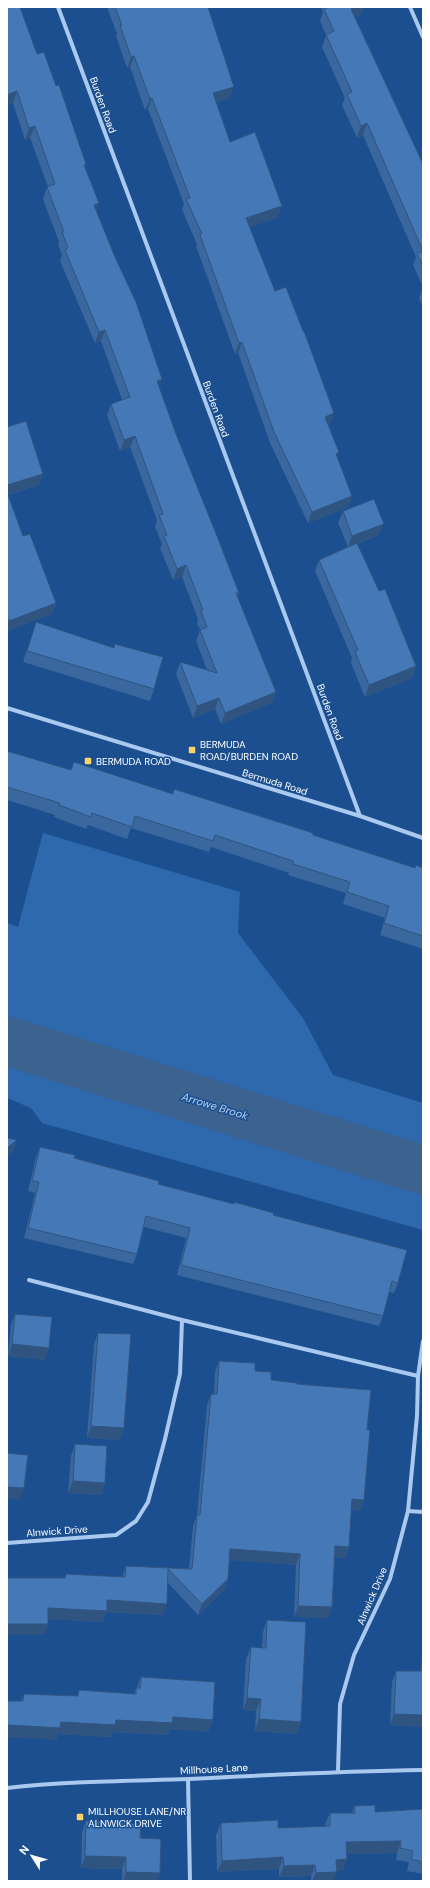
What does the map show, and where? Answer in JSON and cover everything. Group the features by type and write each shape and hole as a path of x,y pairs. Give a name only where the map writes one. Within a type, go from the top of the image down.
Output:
{"street":[{"name":"Burden Road","path":"58,7 360,816"},
{"path":"410,7 423,37"},
{"name":"Bermuda Road","path":"7,708 360,816 423,838"},
{"path":"29,1280 182,1320 418,1376"},
{"name":"Alnwick Drive","path":"7,1542 116,1534 136,1521 148,1502 165,1439 180,1374 182,1320"},
{"name":"Alnwick Drive","path":"338,1771 340,1704 354,1655 390,1579 408,1511 417,1416 418,1376 423,1341"},
{"path":"408,1511 423,1512"},
{"name":"Millhouse Lane","path":"7,1788 45,1783 188,1779 338,1771 423,1770"},
{"path":"188,1779 190,1881"}],"shaded area":[{"path":"43,833 240,892 238,933 303,1018 333,1075 423,1103 423,1230 42,1123 31,1108 7,1098 7,923 18,927"}],"building":[{"path":"7,7 20,7 37,54 44,52 56,86 59,85 86,164 84,165 99,203 94,205 115,257 136,302 162,379 157,381 176,434 239,593 236,593 276,692 225,713 219,698 197,706 180,662 217,673 200,630 207,627 201,611 203,610 186,565 177,569 164,536 167,535 159,515 163,514 135,436 124,440 111,404 130,397 105,330 99,332 65,250 68,248 62,232 64,232 47,187 55,184 35,126 29,128 17,91 7,95"},
{"path":"115,7 208,7 234,87 213,93 230,142 255,132 282,206 246,218 275,291 286,287 304,331 334,413 325,417 339,452 336,454 352,496 312,512 274,432 242,342 239,343 200,235 202,234 186,199 190,198 152,98 150,99 134,56 131,57"},
{"path":"329,7 356,7 351,9 423,164 423,251 367,123 361,126 347,94 352,92 326,35 334,31 324,9"},
{"path":"423,251 423,266 417,254"},
{"path":"26,421 43,474 7,485 7,427"},
{"path":"7,492 23,536 30,534 56,603 9,621 7,616"},
{"path":"374,499 384,524 352,536 343,511"},
{"path":"357,543 379,591 385,589 416,666 369,685 355,652 358,650 319,560"},
{"path":"36,622 114,648 115,644 163,657 154,689 27,651"},
{"path":"7,751 71,770 74,762 173,794 174,789 313,833 313,835 415,868 416,865 423,868 423,936 384,923 389,906 347,892 350,882 293,864 293,861 215,835 213,841 135,816 132,827 92,813 91,817 59,805 60,803 7,787"},
{"path":"7,1138 17,1140 7,1148"},
{"path":"40,1147 75,1155 74,1158 159,1181 158,1184 234,1204 234,1202 274,1213 273,1215 407,1250 398,1283 392,1281 383,1316 181,1265 190,1228 146,1216 137,1254 28,1228 39,1182 32,1181"},
{"path":"15,1314 52,1317 49,1348 12,1344"},
{"path":"98,1333 131,1334 124,1428 91,1426"},
{"path":"219,1361 255,1363 255,1371 271,1372 271,1380 297,1384 371,1390 367,1430 370,1430 364,1500 352,1499 349,1547 335,1546 332,1607 298,1606 300,1554 230,1549 228,1579 202,1604 168,1569 167,1604 107,1600 107,1611 48,1608 48,1624 7,1624 7,1578 65,1578 66,1574 125,1577 126,1566 192,1569 197,1515 200,1515 211,1394 217,1394"},
{"path":"75,1444 107,1446 105,1483 73,1481"},
{"path":"7,1453 28,1455 24,1488 7,1487"},
{"path":"267,1620 306,1622 301,1722 259,1719 261,1699 247,1698 251,1647 266,1648"},
{"path":"396,1671 423,1671 423,1715 394,1714"},
{"path":"141,1677 215,1682 213,1720 173,1717 172,1723 116,1720 115,1725 61,1722 60,1728 7,1725 7,1701 23,1701 24,1694 78,1696 79,1690 136,1694 136,1688 140,1688"},
{"path":"375,1805 375,1812 423,1809 423,1862 411,1859 413,1851 400,1848 401,1841 346,1842 347,1859 336,1860 337,1872 316,1873 315,1865 284,1866 283,1857 222,1861 221,1823 278,1820 278,1828 330,1826 330,1813 355,1813 354,1806"},
{"path":"86,1821 141,1824 140,1838 161,1839 160,1873 126,1872 126,1857 85,1856"}],"waterway":[{"name":"Arrowe Brook","path":"7,1041 423,1170"}],"place":[{"name":"BERMUDA ROAD/BURDEN ROAD","path":"192,750"},
{"name":"BERMUDA ROAD","path":"88,761"},
{"name":"MILLHOUSE LANE/NR ALNWICK DRIVE","path":"80,1817"}]}
